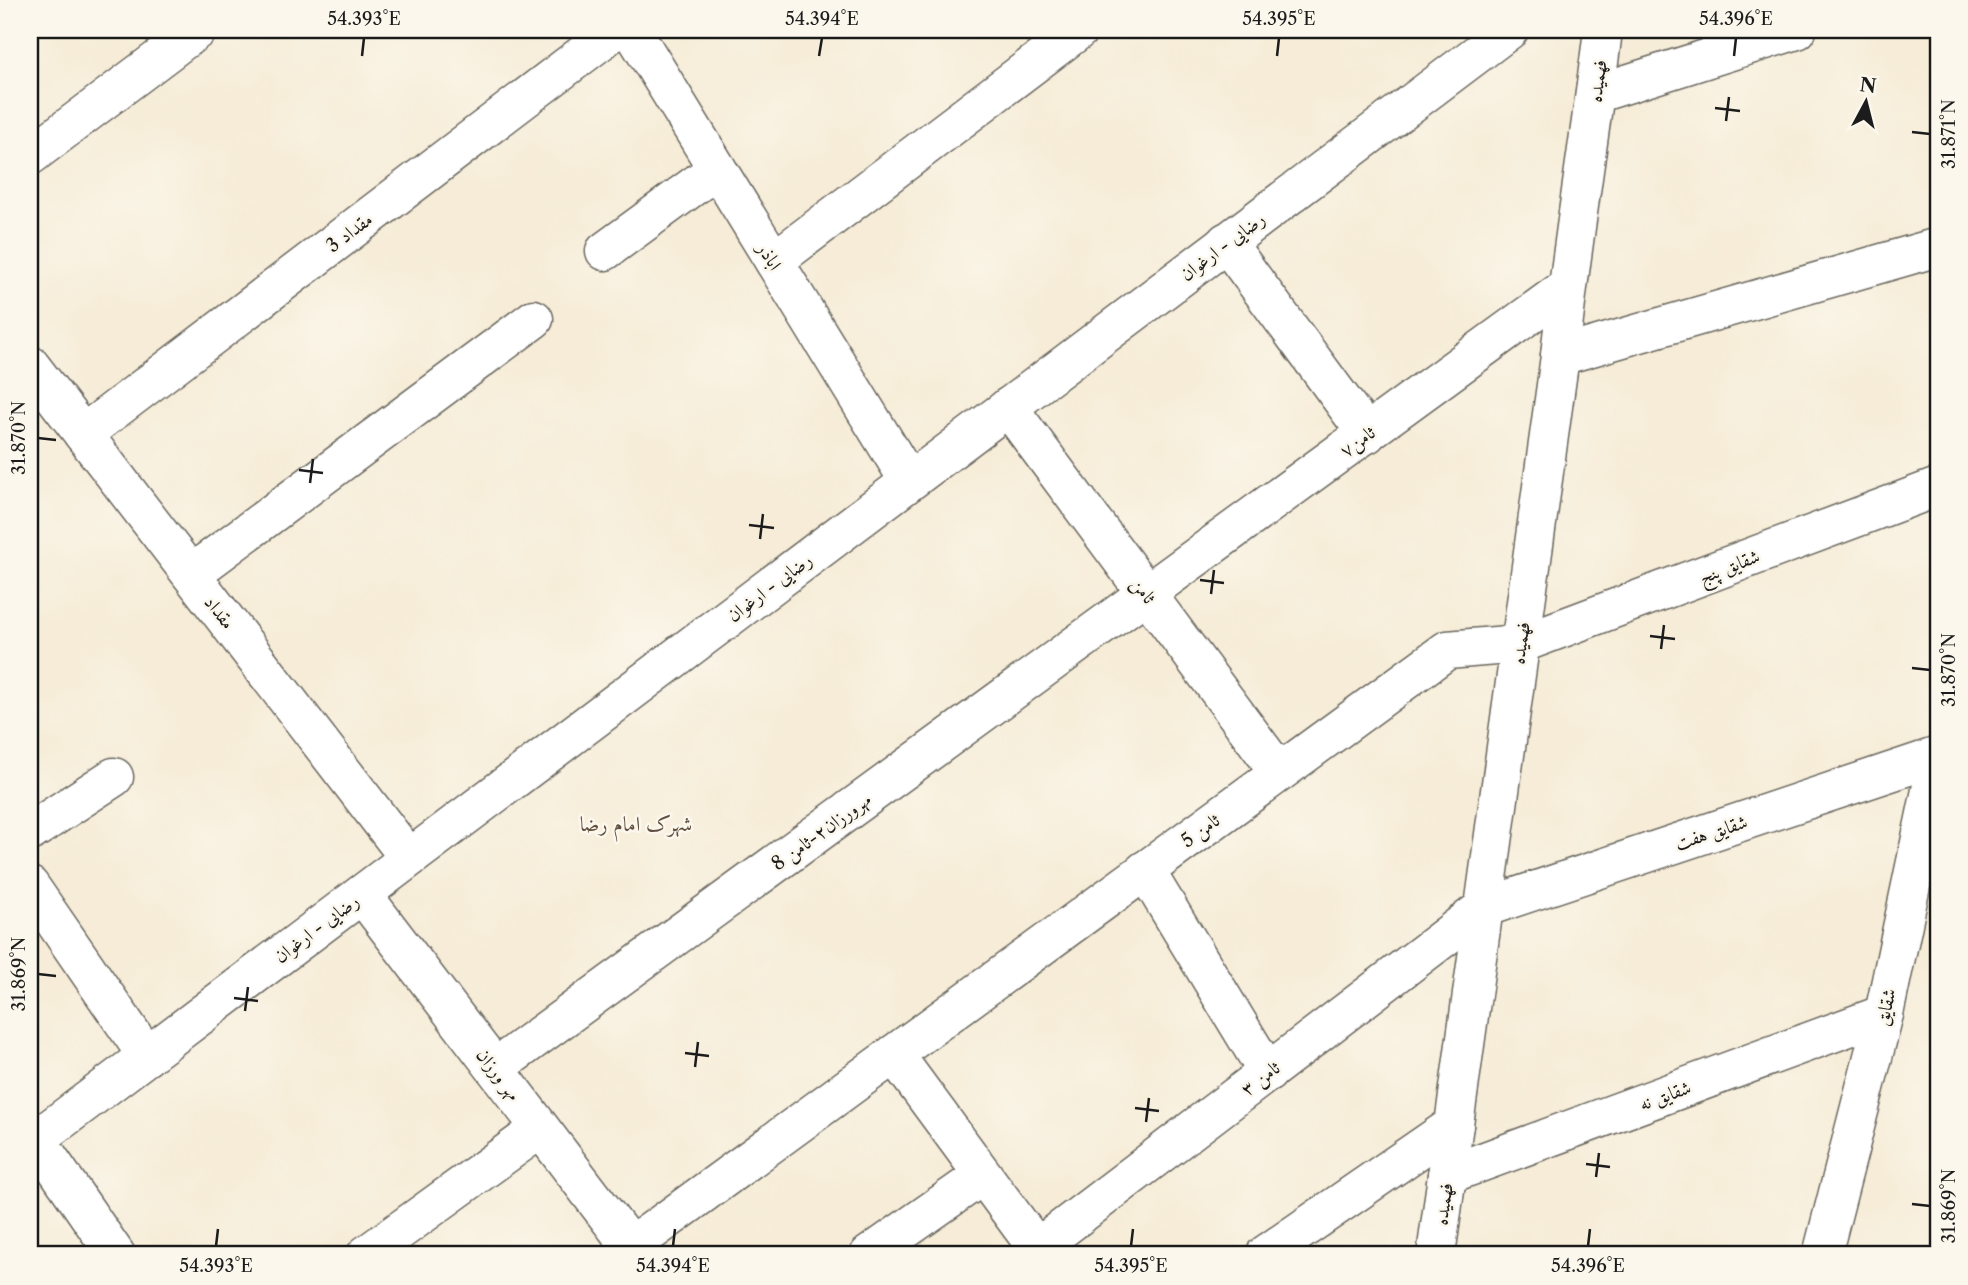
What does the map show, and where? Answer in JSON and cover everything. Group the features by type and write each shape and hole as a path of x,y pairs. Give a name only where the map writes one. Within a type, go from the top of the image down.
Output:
{"street":[{"path":"30,156 197,30"},
{"name":"مقداد 3","path":"83,434 615,30"},
{"name":"اباذر","path":"632,30 909,481"},
{"path":"774,261 1079,30"},
{"name":"رضایی - ارغوان","path":"33,1142 1509,30"},
{"name":"فهمیده","path":"1436,1255 1603,30"},
{"path":"1595,94 1797,30"},
{"path":"605,251 717,169"},
{"path":"1226,242 1367,434"},
{"path":"1560,356 1938,247"},
{"name":"ثامن۷","path":"1147,594 1567,287"},
{"path":"191,575 534,319"},
{"name":"مقداد","path":"30,365 409,858"},
{"name":"ثامن","path":"1008,407 1279,772"},
{"name":"شقایق پنج","path":"1520,644 1938,487"},
{"name":"مهرورزان۲-ثامن 8","path":"495,1068 1147,594"},
{"name":"ثامن 5","path":"633,1251 894,1054 1447,650 1520,644"},
{"name":"شقایق هفت","path":"1483,908 1938,757"},
{"name":"شقایق","path":"1822,1255 1884,1014 1938,757"},
{"path":"30,832 114,777"},
{"path":"1145,870 1268,1073"},
{"path":"30,886 147,1056"},
{"name":"مهر ورزان","path":"362,894 633,1251"},
{"name":"ثامن ۳","path":"1040,1252 1483,908"},
{"name":"شقایق نه","path":"1447,1175 1884,1014"},
{"path":"894,1054 1040,1252"},
{"path":"1265,1255 1454,1125"},
{"path":"366,1255 540,1129"},
{"path":"33,1142 116,1255"},
{"path":"869,1255 983,1175"}],"district":[{"name":"شهرک امام رضا","path":"636,824"}]}
